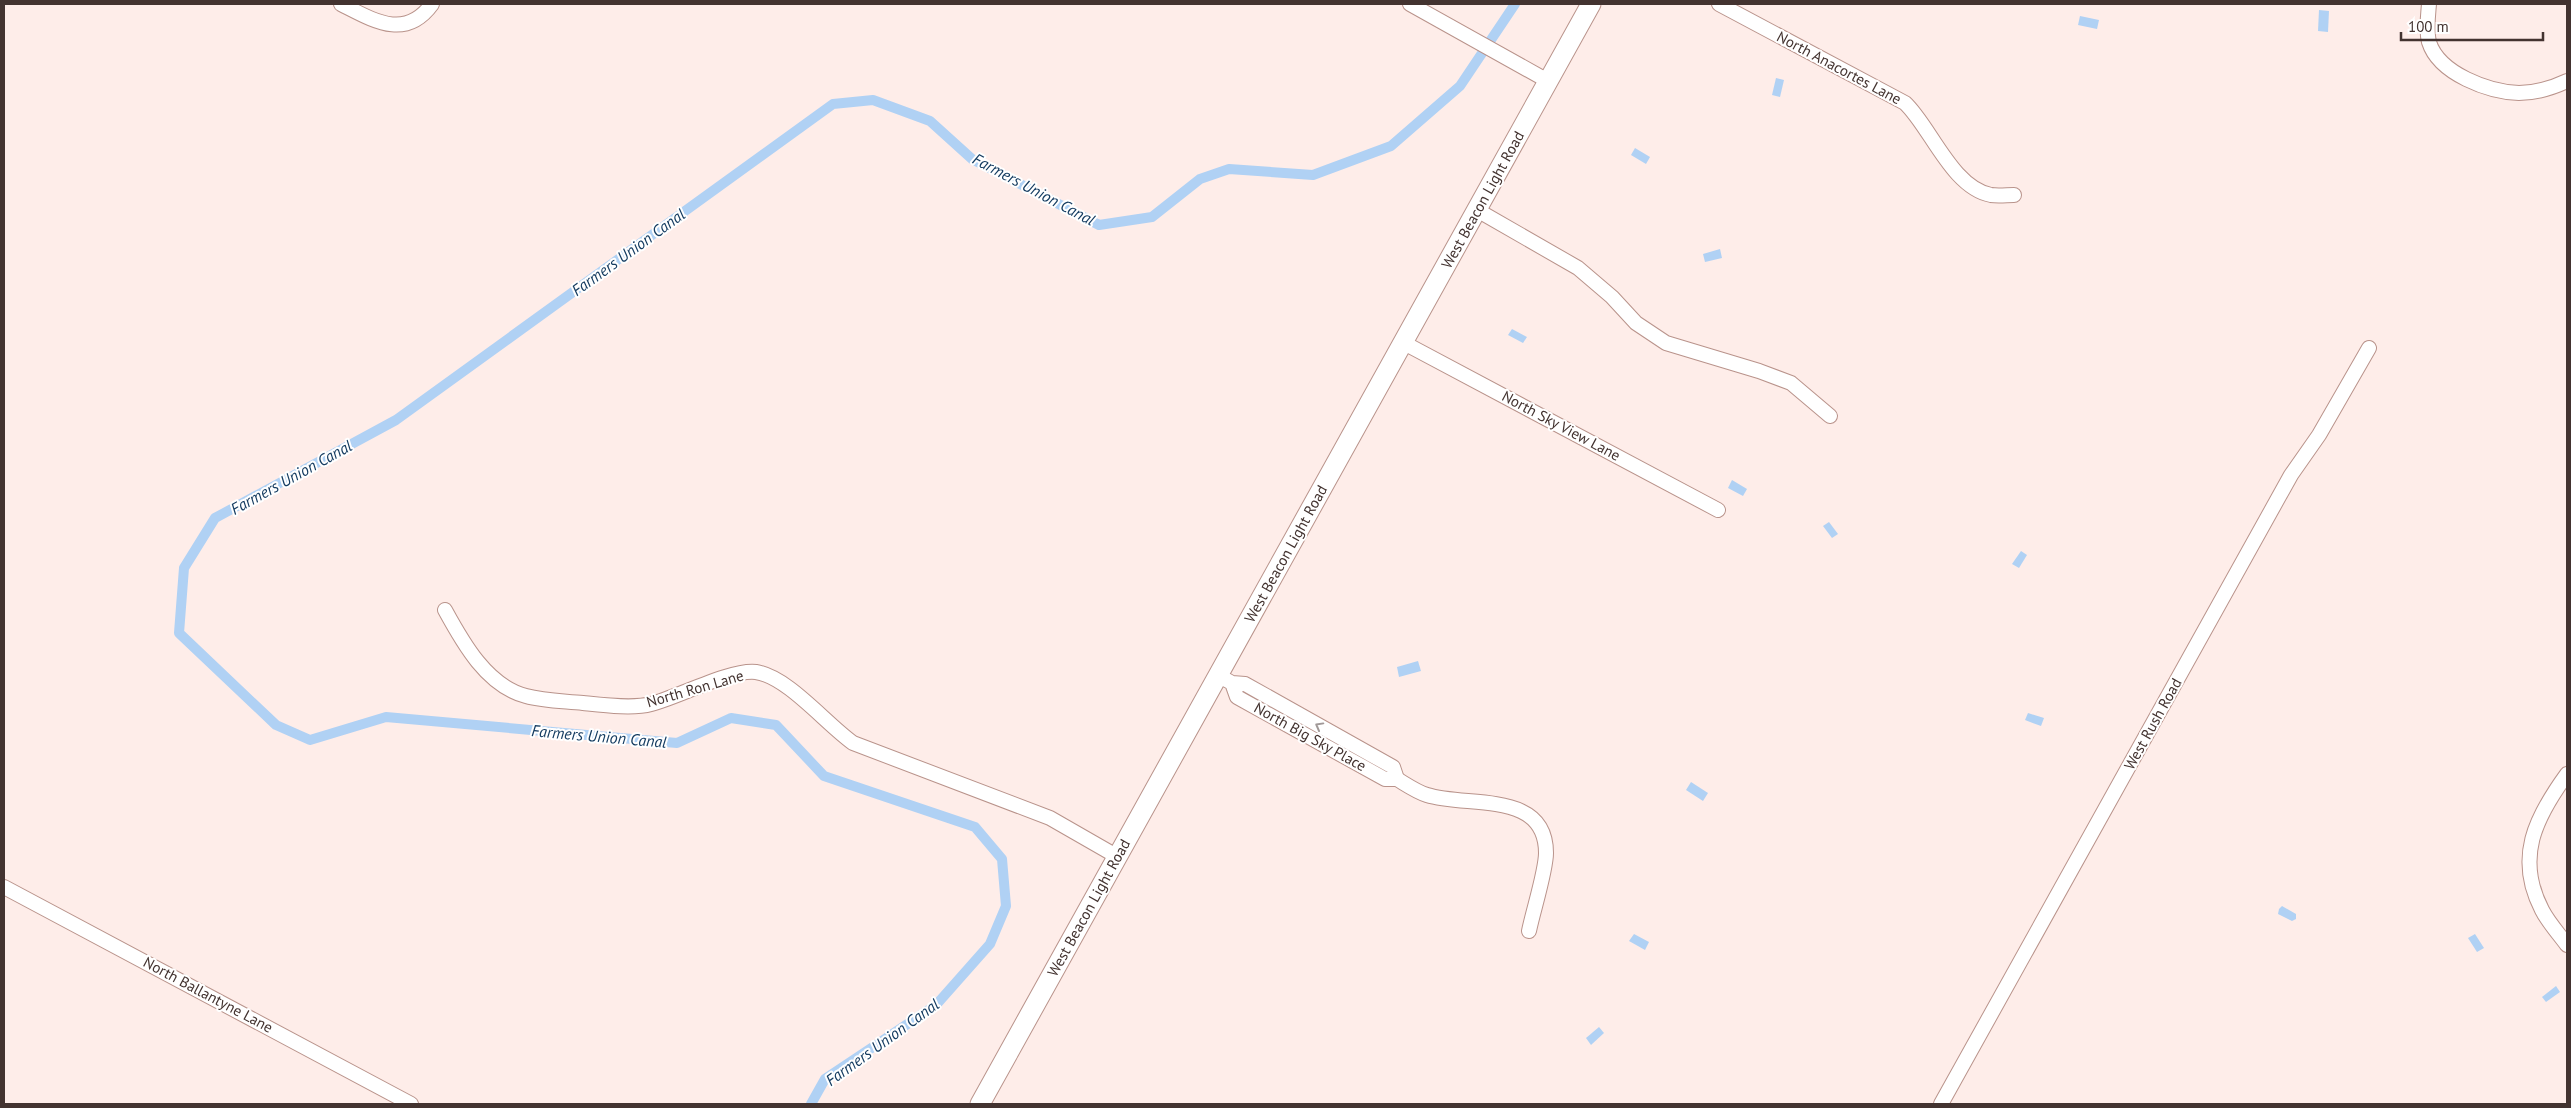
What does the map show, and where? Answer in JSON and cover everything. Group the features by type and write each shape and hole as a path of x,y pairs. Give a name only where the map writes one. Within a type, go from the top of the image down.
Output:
{"main road":[{"name":"West Beacon Light Road","path":"980,1104 1118,857 1226,680 1404,343 1591,4"}],"street":[{"path":"341,4 386,25 406,24 421,16 432,4"},
{"path":"1410,4 1548,81"},
{"name":"North Anacortes Lane","path":"1719,4 1904,103 1918,117 1940,154 1963,178 1982,192 1991,195 2014,195"},
{"path":"2429,4 2427,28 2430,43 2440,61 2457,73 2484,85 2518,92 2550,89 2567,81"},
{"path":"1477,210 1578,268 1612,297 1636,323 1666,343 1759,371 1791,383 1830,416"},
{"name":"North Sky View Lane","path":"1404,343 1718,510"},
{"name":"West Rush Road","path":"1941,1104 2291,475 2319,435 2369,348"},
{"name":"North Ron Lane","path":"445,610 456,630 487,672 498,683 526,697 604,705 649,705 738,674 755,672 778,680 789,687 833,729 854,743 1050,818 1118,857"},
{"name":"North Big Sky Place","path":"1226,680 1237,697 1385,779 1397,779 1426,795 1518,808 1533,817 1544,834 1546,854 1529,931"},
{"path":"2567,774 2535,827 2529,849 2529,874 2542,911 2567,945"},
{"name":"North Ballantyne Lane","path":"4,887 411,1104"}],"water":[{"path":"2319,10 2329,11 2328,32 2318,31"},
{"path":"2080,16 2099,20 2097,29 2078,25"},
{"path":"1776,78 1784,80 1780,97 1772,95"},
{"path":"1635,148 1650,157 1646,164 1631,155"},
{"path":"1720,249 1722,258 1705,262 1703,254"},
{"path":"1512,329 1527,337 1523,343 1508,335"},
{"path":"1732,480 1747,489 1743,496 1728,488"},
{"path":"1829,522 1838,534 1832,538 1823,526"},
{"path":"2021,551 2027,555 2019,568 2012,564"},
{"path":"1418,661 1421,671 1399,677 1397,667"},
{"path":"2028,713 2044,718 2041,726 2025,720"},
{"path":"1691,782 1708,793 1703,801 1686,790"},
{"path":"2282,906 2296,914 2296,919 2292,921 2278,914"},
{"path":"1634,934 1649,942 1645,950 1629,941"},
{"path":"2475,934 2484,948 2477,952 2468,938"},
{"path":"2556,986 2560,992 2546,1002 2542,997"},
{"path":"1599,1027 1604,1033 1591,1045 1586,1038"}],"waterway":[{"name":"Farmers Union Canal","path":"811,1104 825,1079 936,1005 990,944 1006,906 1002,859 975,827 824,776 776,725 731,718 677,743 386,717 310,740 276,725 179,633 184,568 215,518 396,420 833,104 873,100 930,121 972,159 1099,225 1152,217 1200,179 1229,169 1313,175 1391,146 1460,86 1515,4"}]}
